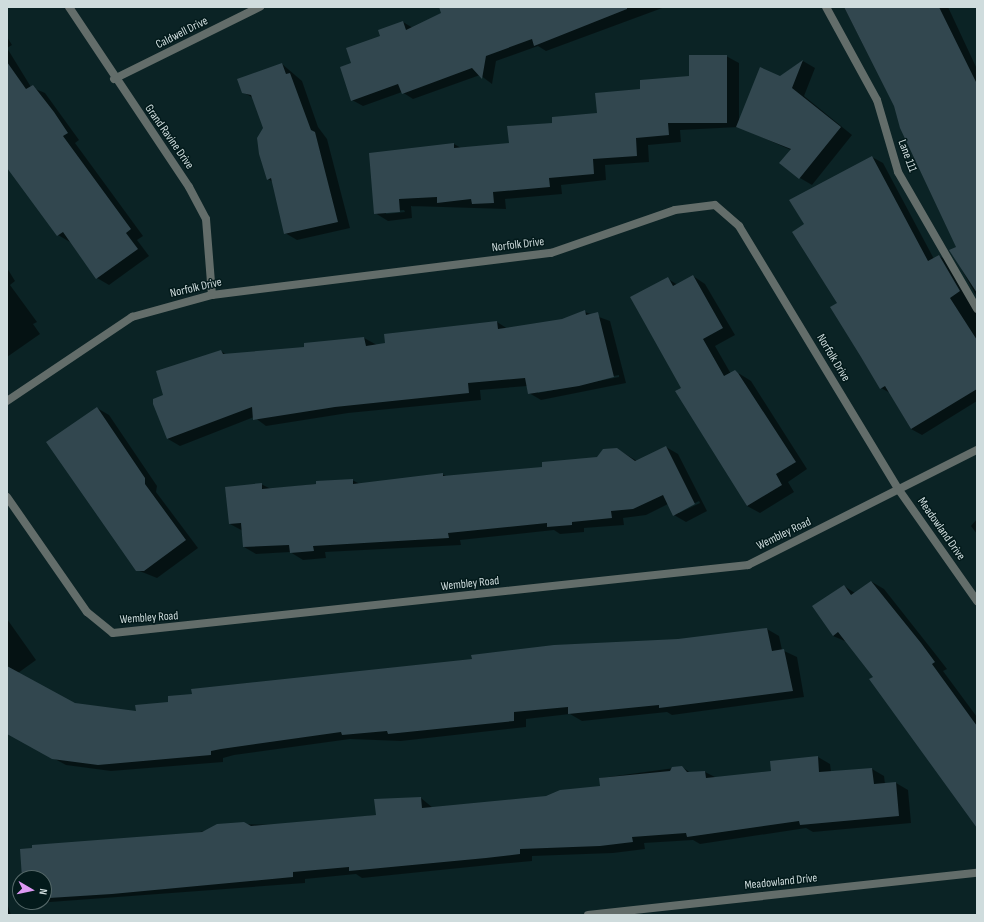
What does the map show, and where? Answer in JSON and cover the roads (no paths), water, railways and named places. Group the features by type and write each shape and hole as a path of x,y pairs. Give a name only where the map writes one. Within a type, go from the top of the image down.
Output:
{"street":[{"name":"Grand Ravine Drive","path":"69,7 114,79 189,187 206,219 212,295"},
{"name":"Caldwell Drive","path":"114,79 260,7"},
{"name":"Lane 111","path":"826,7 877,100 898,172 977,309"},
{"name":"Norfolk Drive","path":"7,401 132,317 212,295 551,253 676,210 715,205 739,226 899,490"},
{"name":"Wembley Road","path":"7,497 87,612 113,633 748,565 977,450"},
{"name":"Meadowland Drive","path":"899,490 977,601"},
{"name":"Meadowland Drive","path":"588,915 977,873"}]}
